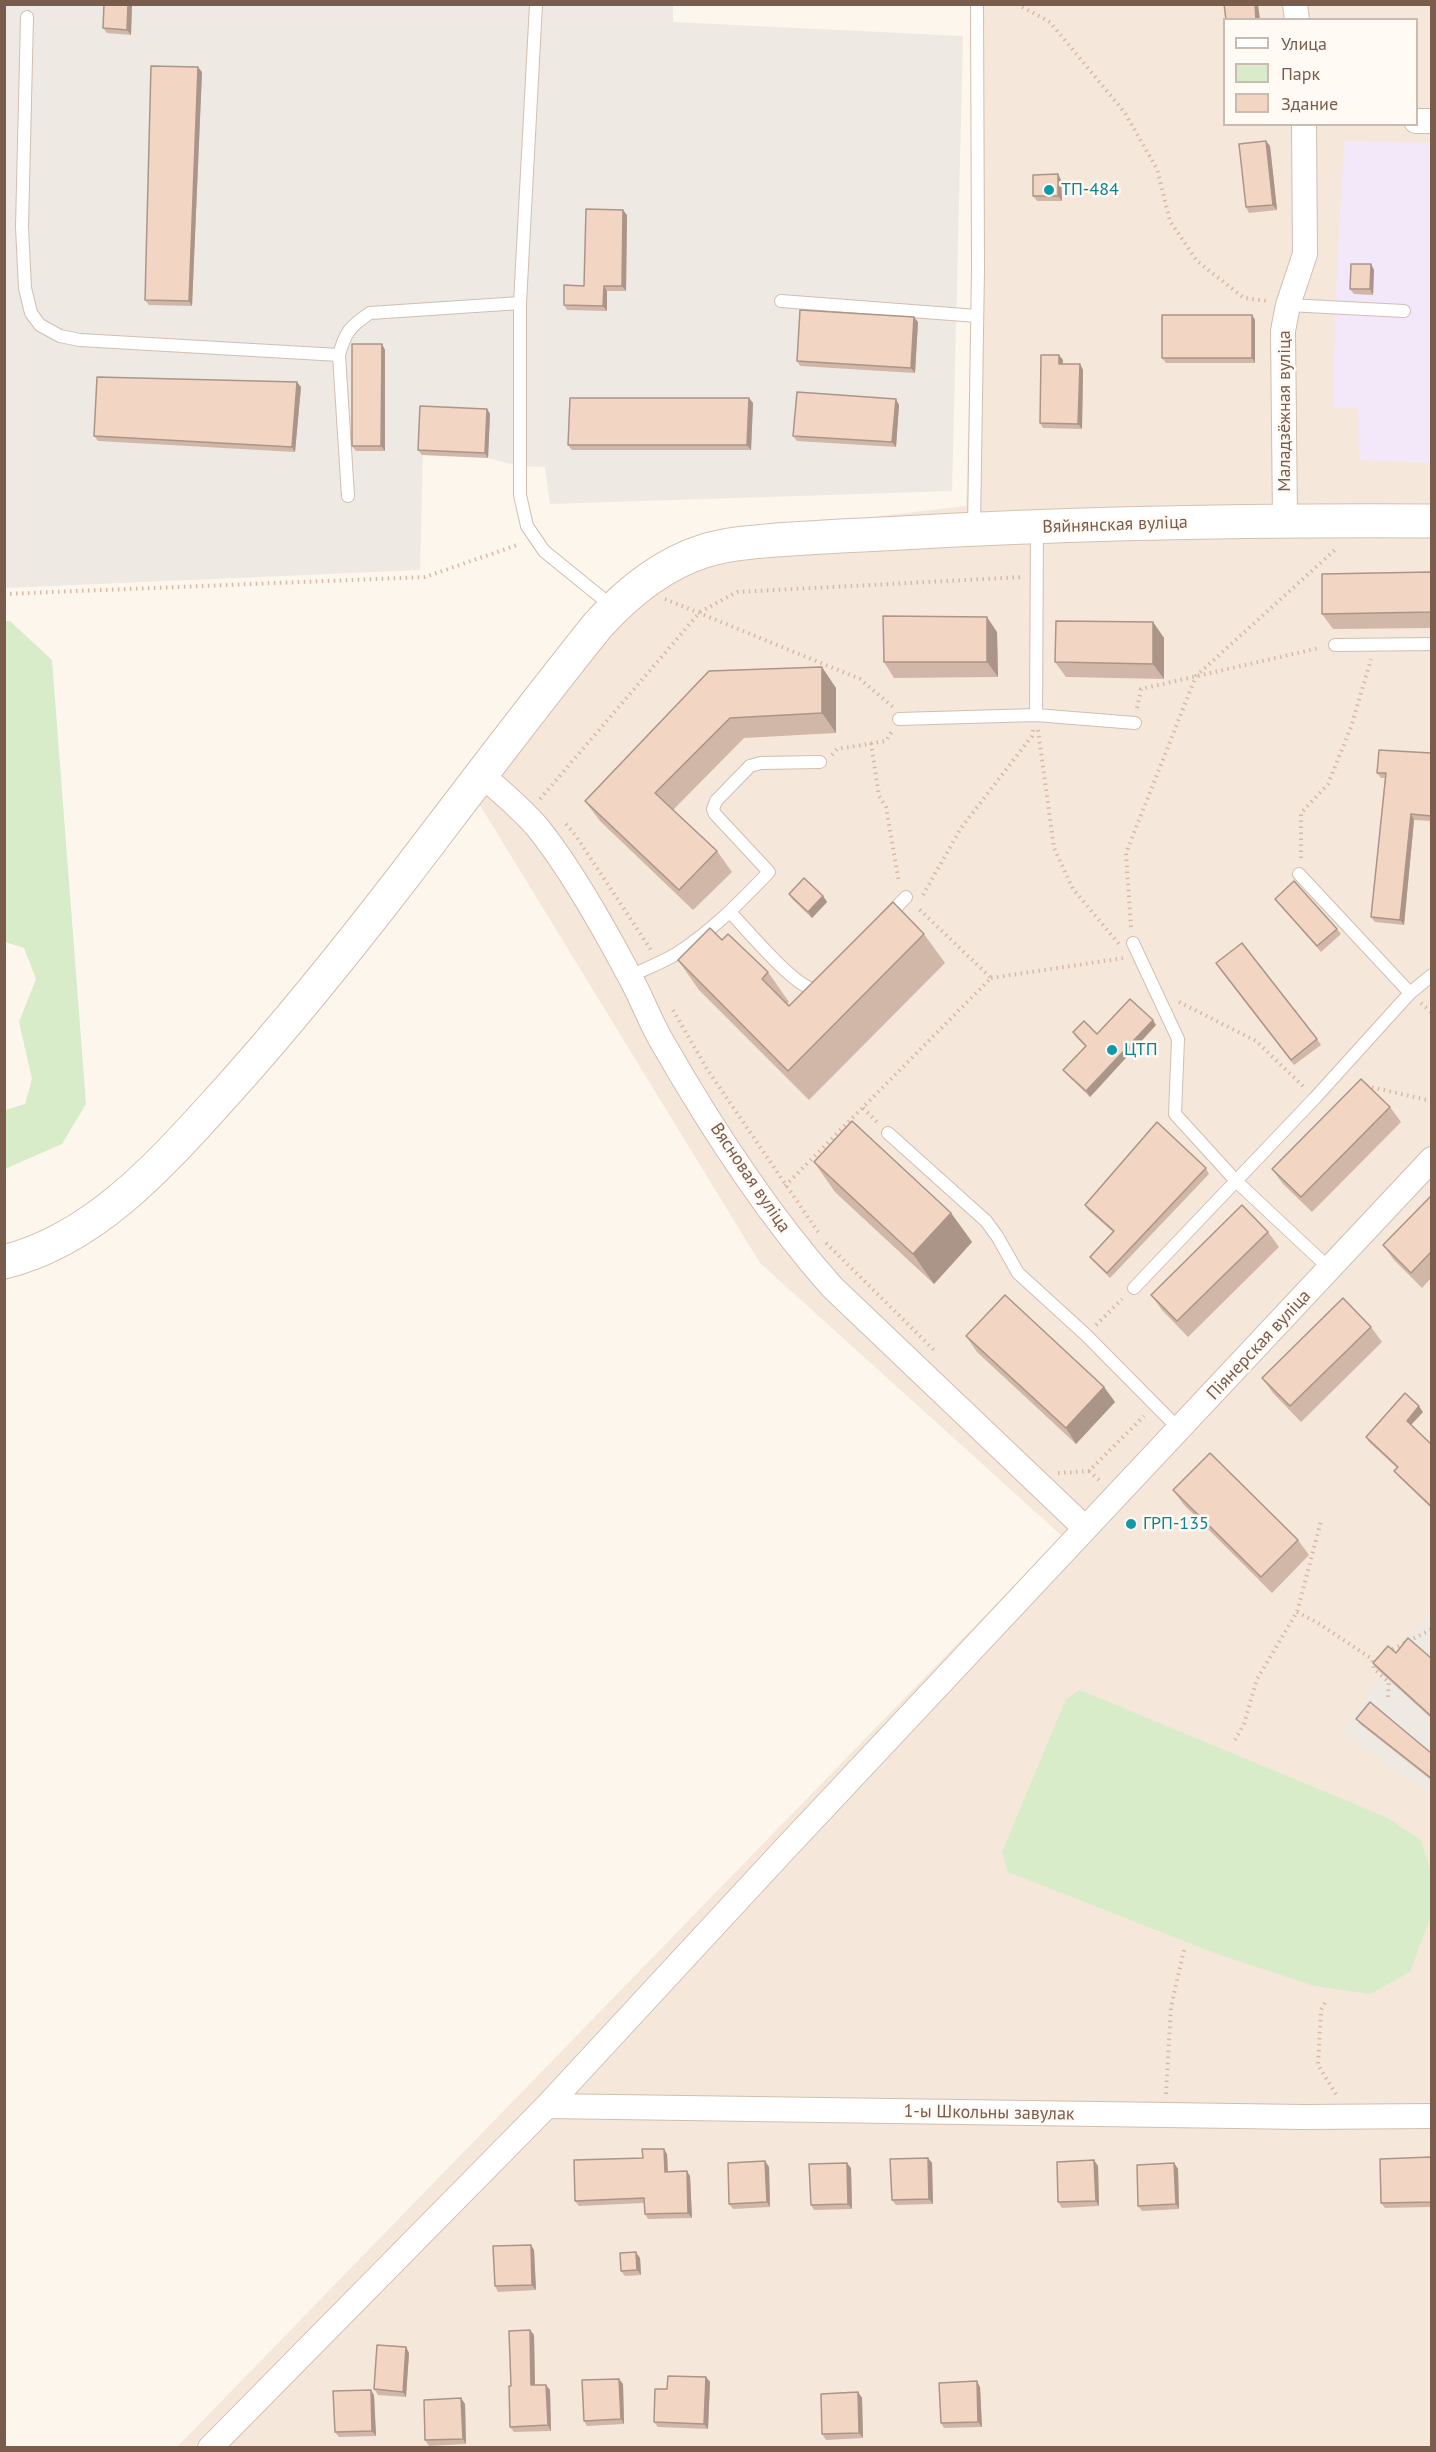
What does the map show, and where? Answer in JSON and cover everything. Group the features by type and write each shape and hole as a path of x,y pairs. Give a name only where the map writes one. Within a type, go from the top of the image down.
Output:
{"street":[{"name":"Маладзёжная вуліца","path":"1285,520 1283,331 1288,305 1305,254 1304,126"},
{"name":"Вяйнянская вуліца","path":"4,1262 49,1246 84,1226 159,1162 294,1015 337,963 482,775 625,598 674,564 707,550 738,544 798,538 974,529 1285,520 1431,521"},
{"name":"Вясновая вуліца","path":"482,775 533,806 561,862 630,976 662,1041 699,1103 802,1253 832,1287 1085,1528"},
{"name":"Піянерская вуліца","path":"210,2448 547,2106 1431,1159"},
{"name":"1-ы Школьны завулак","path":"547,2106 1165,2115 1431,2116"}],"lane":[{"path":"536,4 520,303 520,485 527,526 535,539 558,564 625,598"},
{"path":"974,529 979,141 977,4"},
{"path":"27,17 22,260 31,313 40,325 60,336 80,340 339,355"},
{"path":"782,302 977,316"},
{"path":"348,496 339,355 344,337 355,323 369,313 520,303"},
{"path":"1288,305 1404,311"},
{"path":"1036,715 1037,527"},
{"path":"1335,645 1431,644"},
{"path":"903,719 1036,715 1135,723"},
{"path":"630,976 674,955 701,937 730,912 769,872 715,814 713,809 716,801 750,766 761,763 823,763"},
{"path":"1299,874 1410,993"},
{"path":"875,930 906,897"},
{"path":"730,912 804,984 812,989 824,987 831,979"},
{"path":"1132,943 1178,1039 1175,1114 1236,1181 1330,1269"},
{"path":"1134,1288 1315,1098 1410,993 1431,975"},
{"path":"888,1133 986,1221 998,1236 1018,1273 1086,1335 1180,1430"}],"path":[{"path":"1017,4 1050,22 1125,113 1157,170 1170,221 1197,261 1244,297 1288,305"},
{"path":"1132,943 1126,853 1196,676 1368,521"},
{"path":"4,594 425,577 535,539"},
{"path":"533,806 700,612 737,592 1037,577"},
{"path":"625,598 700,612 861,679 903,719 886,741 837,749 823,763"},
{"path":"1135,723 1140,689 1335,645"},
{"path":"1299,874 1301,813 1328,784 1351,727 1375,645"},
{"path":"922,897 961,828 1032,736 1036,715"},
{"path":"1036,715 1054,848 1073,889 1115,941 1138,955"},
{"path":"871,744 879,796 886,807 897,879 906,897 991,978"},
{"path":"533,806 548,805"},
{"path":"562,820 576,836 659,962"},
{"path":"768,1206 991,978 1138,955"},
{"path":"1154,989 1256,1041 1315,1098"},
{"path":"672,1008 707,1069 822,1239 940,1356"},
{"path":"1333,1078 1431,1101"},
{"path":"1086,1335 1134,1288"},
{"path":"1057,1473 1089,1471 1155,1405"},
{"path":"1235,1740 1244,1724 1257,1679 1297,1612 1320,1521"},
{"path":"1297,1612 1318,1623 1372,1659 1374,1669 1389,1682 1388,1697"},
{"path":"1384,1656 1389,1650 1431,1629"},
{"path":"1374,1669 1379,1663"},
{"path":"1165,2115 1171,2007 1185,1950"},
{"path":"1325,2003 1321,2010 1318,2065 1350,2117"}],"shaded area":[{"path":"673,4 673,22 963,36 952,491 550,504 545,467 519,466 488,458 423,455 420,570 5,588 4,5"},
{"path":"980,5 1431,5 1431,2447 176,2448 1062,1536 760,1263 467,784 611,594 717,535 966,506"},
{"path":"1344,141 1431,143 1431,463 1359,460 1358,408 1333,407 1335,309"},
{"path":"1431,1606 1431,1794 1343,1732"}],"green space":[{"path":"5,621 10,621 52,660 86,1104 62,1144 5,1169 5,1110 25,1104 32,1079 19,1022 36,979 24,948 5,942"},
{"path":"1080,1690 1386,1817 1421,1840 1431,1872 1431,1916 1410,1972 1370,1994 1314,1986 1217,1954 1008,1872 1002,1852 1066,1699"}],"building":[{"path":"104,4 128,4 127,30 103,28"},
{"path":"1224,4 1255,4 1256,18 1226,18"},
{"path":"151,66 198,67 189,301 145,300"},
{"path":"1266,141 1273,205 1246,207 1239,144"},
{"name":"ТП-484","path":"1058,174 1058,196 1033,196 1033,175"},
{"path":"586,209 623,210 622,286 604,286 603,306 564,305 564,285 584,286"},
{"path":"1351,264 1371,264 1370,289 1350,289"},
{"path":"800,310 914,317 911,368 797,361"},
{"path":"1162,315 1252,315 1252,358 1162,358"},
{"path":"352,344 382,344 381,446 352,446"},
{"path":"1041,355 1059,355 1059,364 1080,364 1078,424 1040,423"},
{"path":"97,377 297,382 292,447 94,436"},
{"path":"797,392 896,399 892,442 793,436"},
{"path":"570,398 749,398 747,445 568,445"},
{"path":"420,406 487,409 485,453 418,450"},
{"path":"1431,572 1431,612 1322,614 1322,574"},
{"path":"883,616 987,617 987,662 884,662"},
{"path":"1056,621 1153,622 1153,664 1055,662"},
{"path":"822,667 822,713 730,718 655,793 717,851 679,890 585,801 709,671"},
{"path":"1379,750 1431,753 1431,816 1411,814 1400,920 1371,917 1386,773 1377,773"},
{"path":"804,878 823,896 808,912 789,894"},
{"path":"1294,881 1337,929 1317,946 1275,899"},
{"path":"893,902 924,934 788,1071 678,960 710,928 722,940 728,934 768,972 762,979 789,1006"},
{"path":"1242,943 1317,1039 1291,1060 1216,963"},
{"name":"ЦТП","path":"1130,999 1153,1020 1086,1091 1063,1070 1086,1046 1073,1032 1084,1021 1097,1034"},
{"path":"1361,1079 1390,1107 1301,1197 1272,1169"},
{"path":"852,1121 951,1213 913,1254 814,1162"},
{"path":"1157,1122 1206,1168 1107,1273 1090,1257 1114,1231 1085,1205"},
{"path":"1431,1196 1431,1252 1411,1273 1383,1245"},
{"path":"1242,1205 1268,1232 1177,1321 1151,1295"},
{"path":"1005,1295 1104,1387 1066,1428 966,1336"},
{"path":"1343,1298 1371,1327 1290,1406 1262,1378"},
{"path":"1405,1393 1419,1406 1407,1421 1431,1444 1431,1506 1394,1471 1398,1467 1366,1437"},
{"path":"1210,1453 1298,1540 1261,1577 1173,1490"},
{"path":"1408,1638 1431,1658 1431,1716 1373,1663 1388,1646 1396,1653"},
{"path":"1370,1702 1431,1753 1431,1778 1356,1719"},
{"path":"642,2149 664,2149 665,2172 687,2171 688,2213 645,2214 644,2198 575,2201 574,2160 643,2158"},
{"path":"1431,2157 1431,2202 1381,2203 1380,2159"},
{"path":"928,2158 929,2199 892,2200 890,2159"},
{"path":"1094,2160 1096,2201 1058,2202 1057,2162"},
{"path":"765,2161 767,2202 729,2204 728,2163"},
{"path":"847,2163 848,2204 811,2205 809,2164"},
{"path":"1174,2163 1176,2204 1138,2206 1137,2165"},
{"path":"531,2245 532,2285 495,2286 493,2246"},
{"path":"636,2252 637,2270 621,2271 620,2253"},
{"path":"530,2330 531,2385 546,2385 548,2425 510,2427 509,2331"},
{"path":"377,2345 406,2347 403,2392 374,2389"},
{"path":"668,2376 706,2377 704,2424 654,2422 655,2389 667,2389"},
{"path":"619,2379 621,2419 584,2421 582,2380"},
{"path":"977,2381 978,2422 941,2423 939,2383"},
{"path":"371,2390 372,2431 335,2432 333,2391"},
{"path":"858,2392 859,2433 822,2434 821,2394"},
{"path":"461,2398 463,2439 425,2440 424,2400"}],"place":[{"name":"ТП-484","path":"1049,190"},
{"name":"ЦТП","path":"1112,1050"},
{"name":"ГРП-135","path":"1131,1524"}]}
